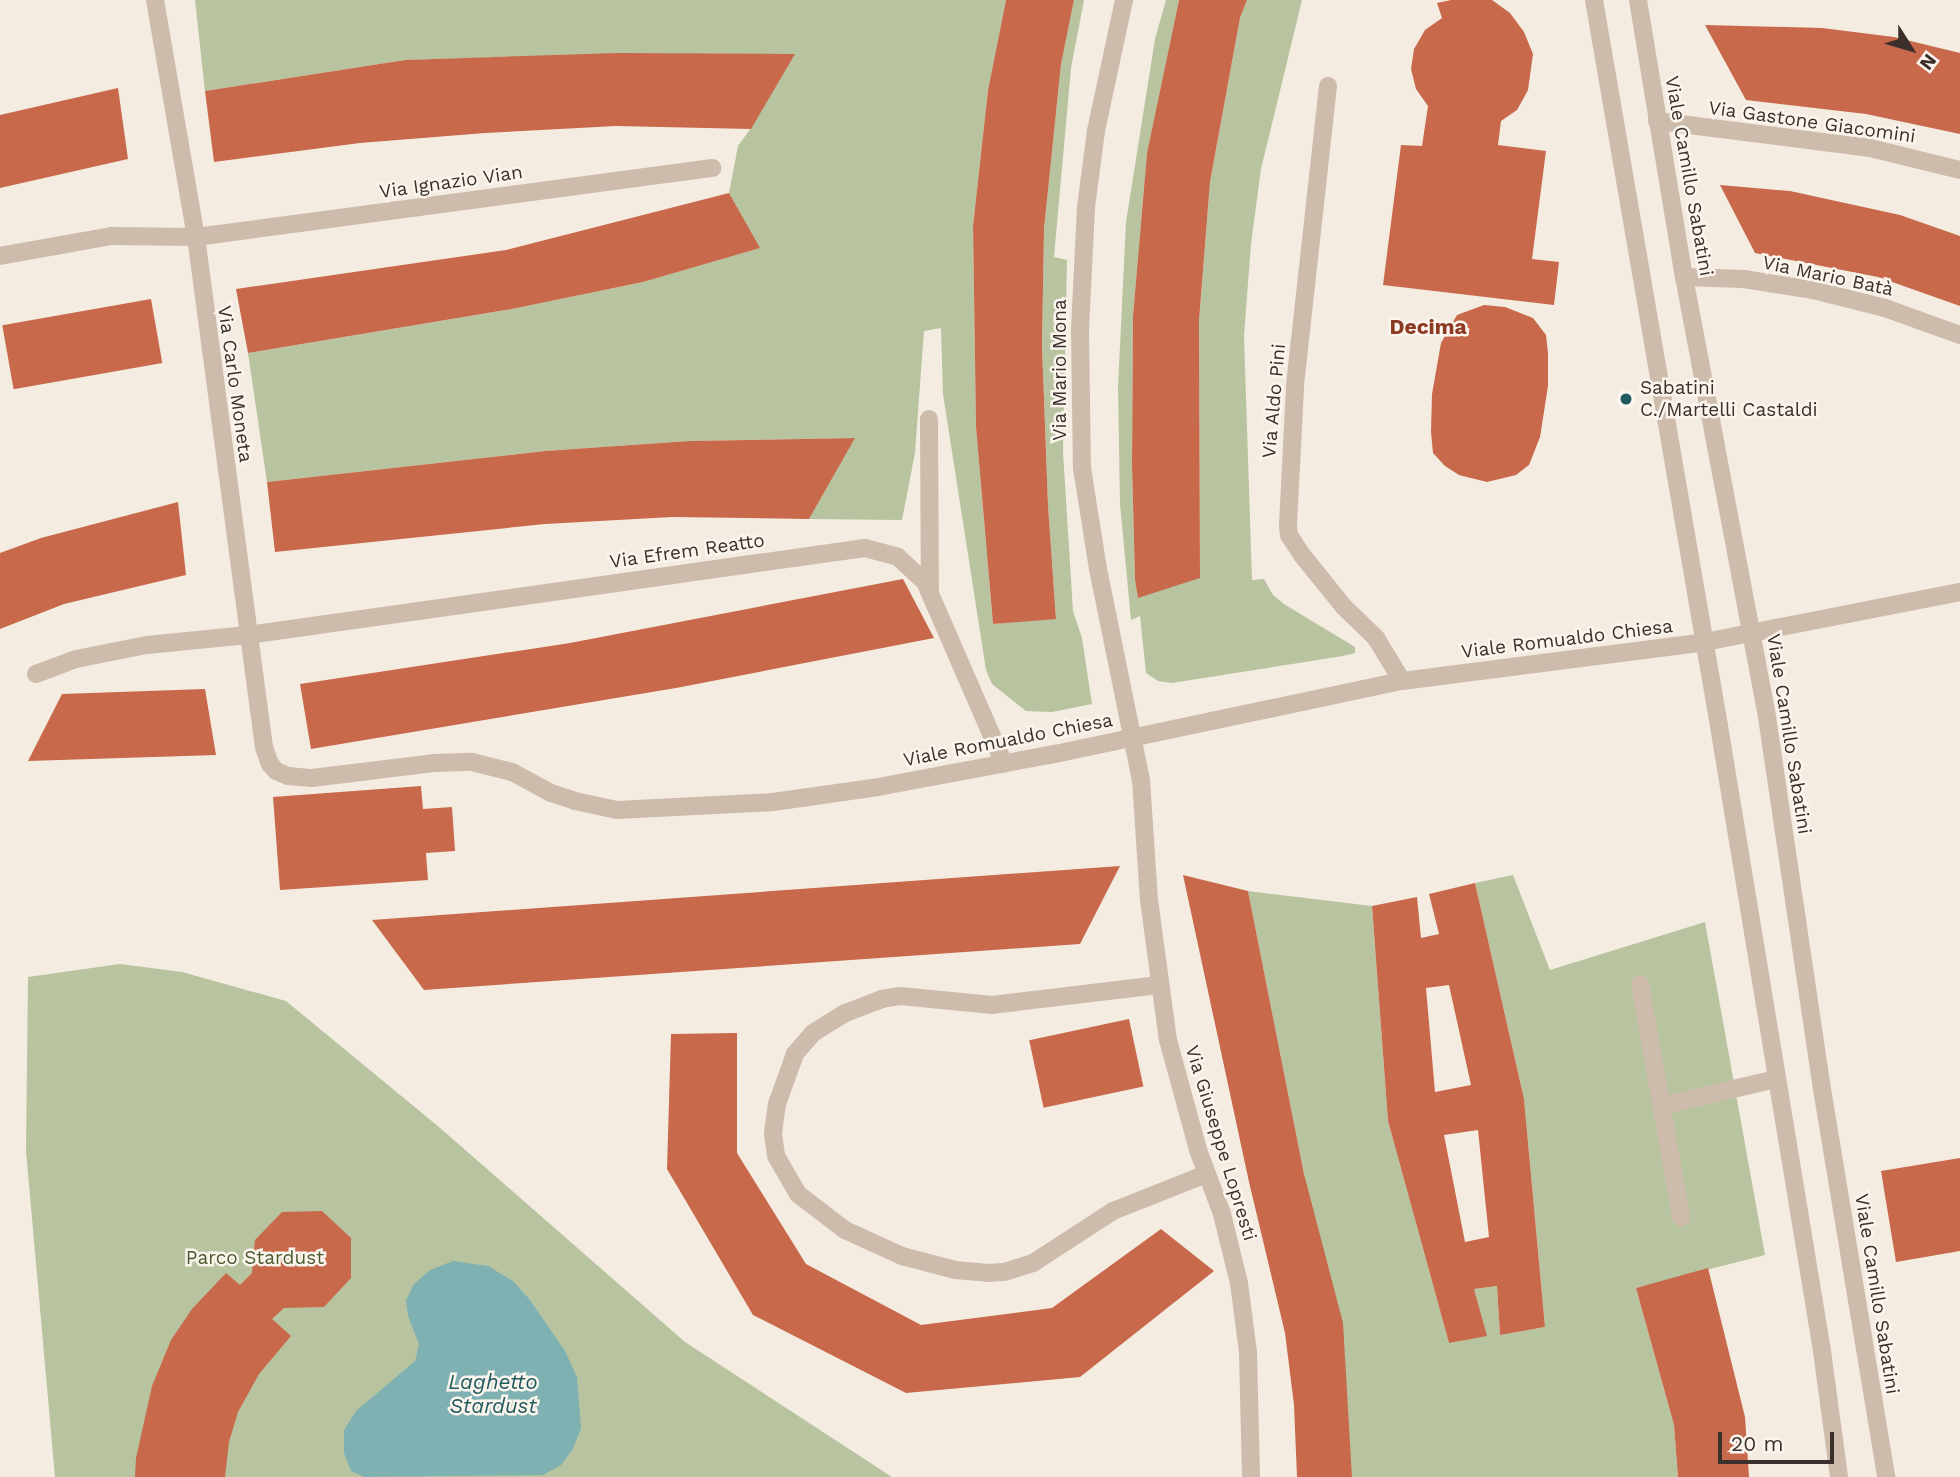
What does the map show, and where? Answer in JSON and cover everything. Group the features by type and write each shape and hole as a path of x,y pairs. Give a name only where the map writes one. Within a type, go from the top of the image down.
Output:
{"street":[{"name":"Via Carlo Moneta","path":"155,0 196,237 264,747 270,764 276,771"},
{"name":"Via Mario Mona","path":"1124,0 1089,171 1082,283 1080,386 1082,468 1091,528 1135,738"},
{"path":"1594,0 1705,642 1822,1351 1839,1477"},
{"name":"Viale Camillo Sabatini","path":"1638,0 1684,277 1767,717 1822,1089 1886,1477"},
{"name":"Via Aldo Pini","path":"1328,86 1295,387 1289,535 1344,607 1376,638 1402,681"},
{"name":"Via Gastone Giacomini","path":"1657,121 1870,148 1960,170"},
{"name":"Via Ignazio Vian","path":"0,256 111,236 196,237 712,168"},
{"name":"Via Mario Batà","path":"1684,277 1744,279 1813,290 1885,308 1960,335"},
{"path":"929,419 930,591"},
{"name":"Via Efrem Reatto","path":"36,674 67,662 111,651 248,635 864,548 898,556 918,573 930,591 1004,764"},
{"name":"Viale Romualdo Chiesa","path":"276,771 312,778 435,763 472,762 512,772 551,793 575,801 629,810 720,806 803,798 1004,764 1402,681 1705,642 1960,592"},
{"name":"Via Giuseppe Lopresti","path":"1135,738 1143,796 1149,900 1168,1040 1206,1174 1222,1214 1239,1283 1248,1352 1251,1477"},
{"path":"1640,984 1681,1217"},
{"path":"1159,985 992,1005 900,996 882,999 845,1013 813,1033 795,1054 775,1111 773,1134 776,1156 798,1194 845,1230 914,1259 955,1270 988,1273 1004,1272 1033,1262 1113,1211 1206,1174"},
{"path":"1661,1106 1776,1079"}],"green space":[{"path":"195,0 1006,0 988,90 973,226 976,427 993,624 1056,618 1048,505 1042,346 1044,229 1061,63 1074,0 1084,0 1071,68 1054,257 1067,260 1063,452 1073,611 1082,638 1092,704 1052,712 1026,711 992,684 986,670 943,394 941,328 924,331 915,453 902,520 809,519 854,438 689,441 545,451 267,482 248,353 512,309 643,282 759,248 729,193 738,146 751,128 508,57 405,60 205,91"},
{"path":"1166,0 1179,0 1147,154 1133,316 1132,464 1135,580 1138,597 1200,577 1199,321 1210,182 1240,18 1247,0 1302,0 1261,169 1251,244 1244,336 1252,580 1264,579 1273,595 1284,604 1355,647 1355,653 1343,656 1172,683 1158,681 1146,673 1140,616 1131,620 1120,504 1118,387 1126,222 1155,39"},
{"path":"1513,875 1550,970 1705,922 1765,1255 1636,1288 1674,1425 1678,1477 1352,1477 1304,1174 1248,891 1372,906 1388,1121 1449,1343 1486,1335 1474,1289 1497,1286 1500,1335 1545,1327 1524,1099 1475,883"},
{"name":"Parco Stardust","path":"120,964 182,972 286,1001 439,1127 685,1342 892,1477 55,1477 26,1151 28,977"}],"water":[{"name":"Laghetto Stardust","path":"453,1261 488,1266 513,1281 530,1300 565,1351 577,1377 581,1428 573,1449 561,1465 543,1475 364,1477 351,1471 344,1453 344,1430 356,1411 415,1361 419,1344 408,1316 406,1300 414,1284 430,1270"}],"building":[{"path":"1006,0 1074,0 1061,64 1044,229 1042,346 1048,505 1056,619 993,624 976,427 973,226 988,90"},
{"path":"1179,0 1247,0 1240,18 1210,182 1199,321 1200,578 1138,598 1135,580 1132,464 1133,316 1147,153"},
{"path":"1451,0 1492,0 1510,13 1524,32 1533,54 1528,90 1517,110 1501,121 1498,145 1546,151 1532,259 1559,262 1554,305 1383,285 1401,145 1422,146 1428,106 1416,89 1411,69 1414,49 1425,30 1442,18 1437,3"},
{"path":"1705,25 1822,28 1894,37 1960,53 1960,134 1866,114 1746,100"},
{"path":"617,53 795,54 751,129 616,126 485,133 360,143 214,162 205,91 405,60"},
{"path":"118,88 128,159 0,188 0,115"},
{"path":"1720,185 1790,191 1900,215 1960,236 1960,306 1878,277 1755,253"},
{"path":"729,193 760,248 643,282 512,309 248,353 236,289 506,250"},
{"path":"151,299 162,363 14,389 2,325"},
{"path":"1484,305 1505,307 1533,318 1546,335 1548,353 1548,386 1540,437 1529,465 1516,475 1487,482 1459,475 1445,466 1433,453 1431,432 1432,394 1441,343 1457,315"},
{"path":"855,438 809,519 672,517 545,524 275,552 267,482 545,451 689,441"},
{"path":"178,502 186,575 64,604 0,629 0,553 41,538"},
{"path":"903,579 934,638 676,688 311,749 300,684 570,643"},
{"path":"205,689 216,755 28,761 62,694"},
{"path":"421,786 423,809 452,807 455,851 426,853 428,880 280,890 273,797"},
{"path":"1120,866 1080,944 424,990 372,920"},
{"path":"1183,875 1248,891 1304,1174 1343,1323 1352,1477 1297,1477 1294,1405 1285,1333 1249,1182"},
{"path":"1475,883 1524,1099 1545,1327 1500,1335 1497,1286 1474,1289 1487,1336 1449,1343 1388,1121 1372,906 1417,897 1421,938 1439,934 1429,894","holes":["1449,985 1471,1085 1435,1092 1426,988","1478,1130 1489,1237 1465,1242 1444,1135"]},
{"path":"1129,1019 1143,1086 1044,1108 1029,1040"},
{"path":"737,1033 737,1153 806,1264 921,1325 1052,1308 1161,1229 1214,1271 1080,1377 906,1393 753,1315 667,1169 671,1034"},
{"path":"1960,1158 1960,1251 1896,1262 1881,1171"},
{"path":"322,1211 351,1238 351,1278 324,1307 284,1308 272,1319 291,1336 259,1374 238,1412 229,1442 225,1477 135,1477 136,1458 152,1386 171,1340 192,1309 226,1273 240,1285 252,1273 255,1240 282,1212"},
{"path":"1708,1268 1745,1417 1749,1477 1678,1477 1674,1425 1636,1288"}],"place":[{"name":"Sabatini C./Martelli Castaldi","path":"1626,399"}],"district":[{"name":"Decima","path":"1428,327"}]}
